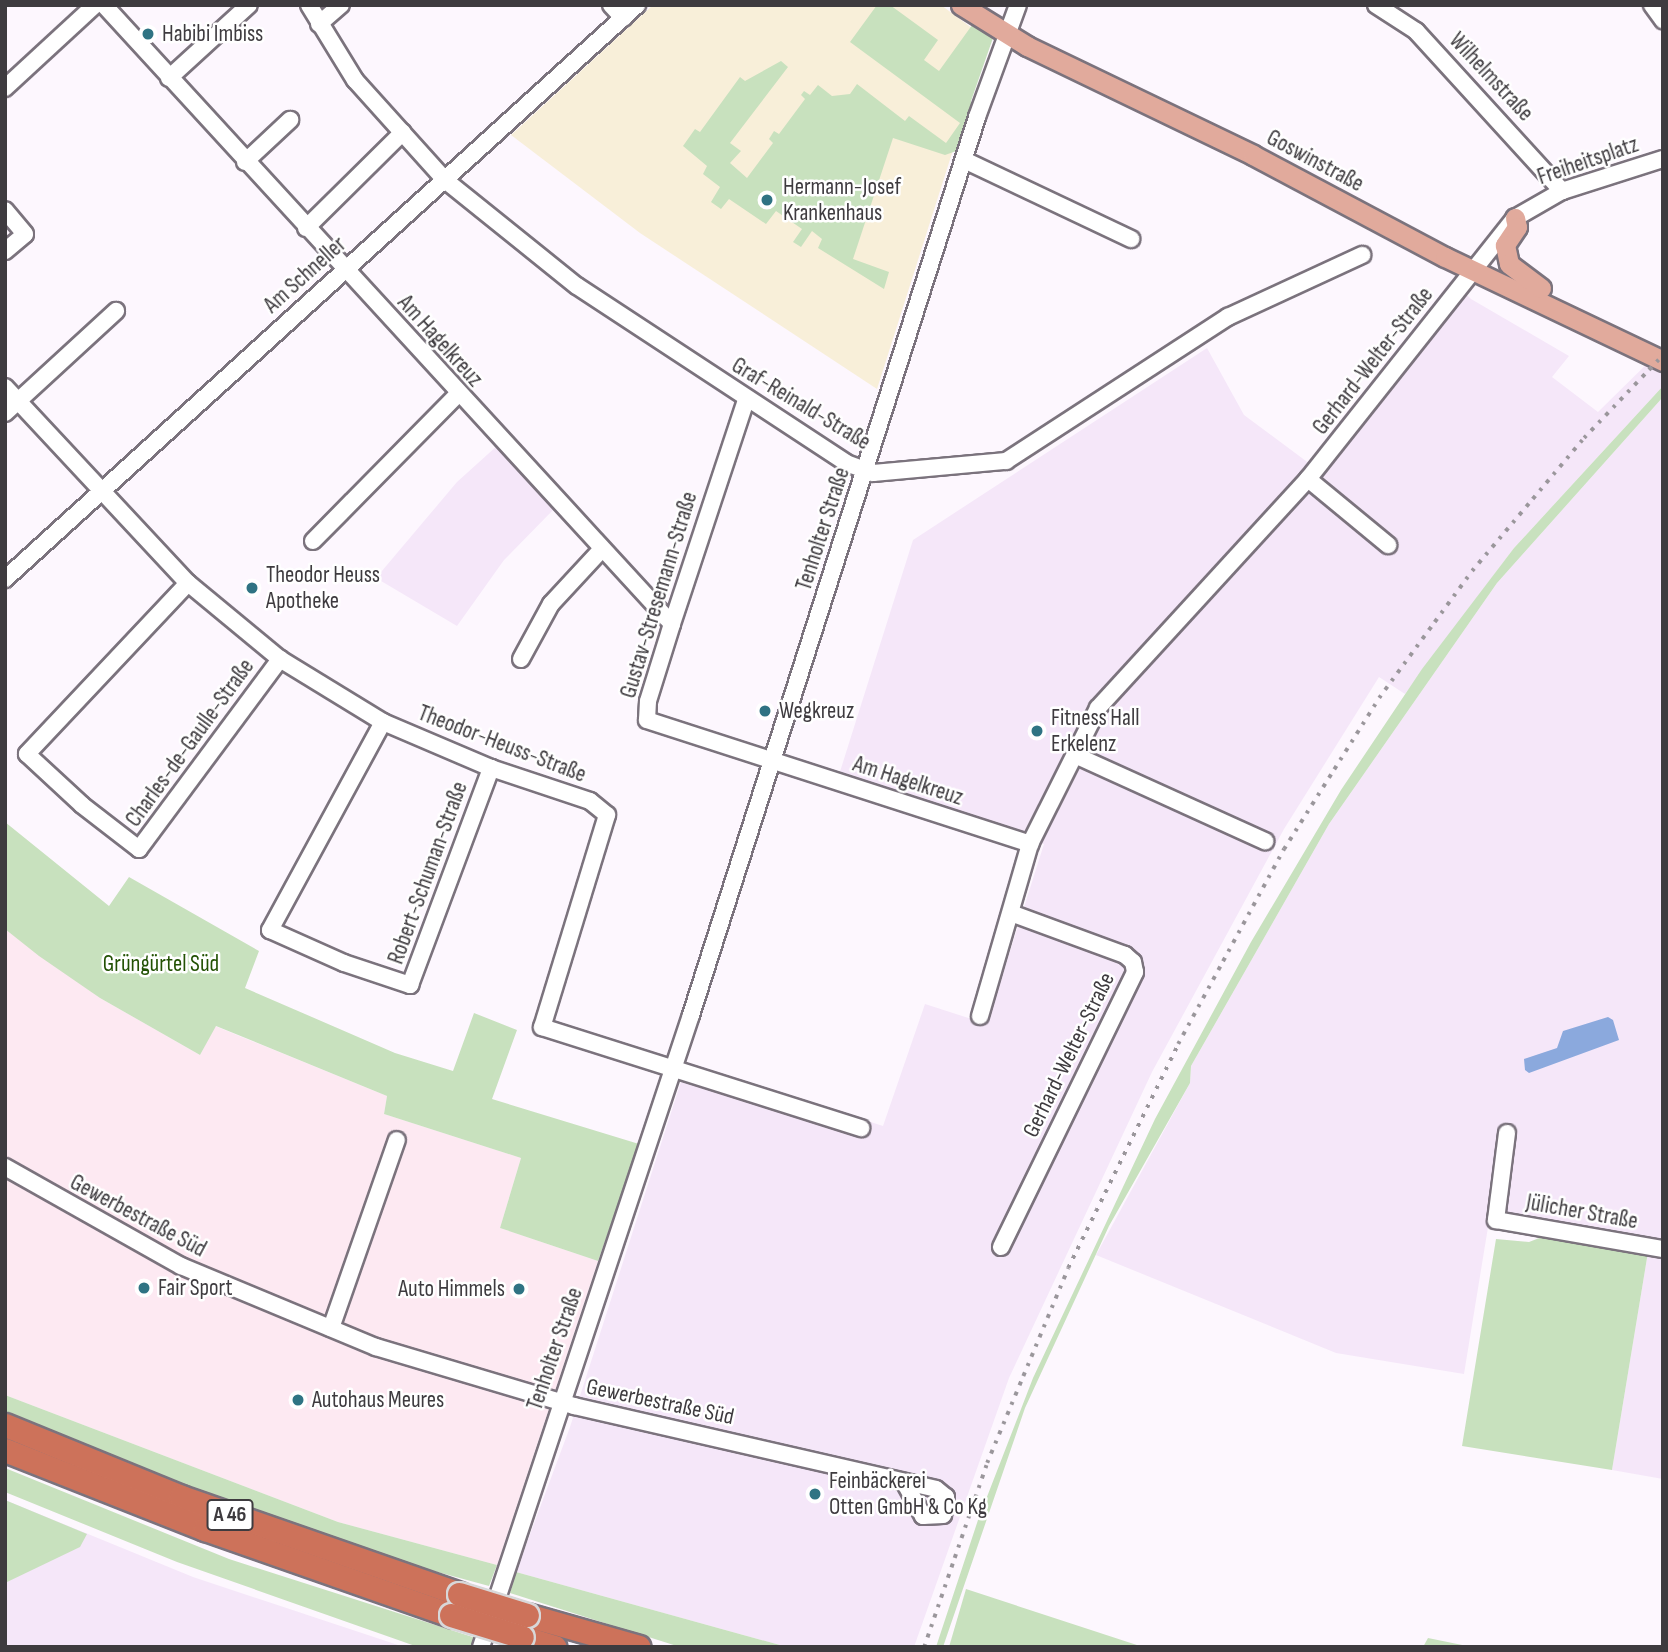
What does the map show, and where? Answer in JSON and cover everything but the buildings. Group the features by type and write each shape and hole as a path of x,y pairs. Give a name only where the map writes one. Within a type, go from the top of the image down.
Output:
{"highway":[{"name":"A 46","path":"5,1425 455,1604"},
{"name":"A 46","path":"5,1450 205,1530 524,1626 639,1647"},
{"name":"A 46","path":"524,1626 555,1647"}],"main road":[{"name":"Goswinstraße","path":"961,5 1006,35 1473,271 1598,327 1656,357"},
{"path":"1515,218 1517,226 1505,245 1509,264 1522,278 1593,317 1598,327"}],"street":[{"path":"5,88 95,5"},
{"name":"Am Hagelkreuz","path":"104,5 457,395 672,624"},
{"path":"169,78 249,5"},
{"name":"Graf-Reinald-Straße","path":"309,5 355,80 445,180 577,286 746,400 846,463 866,471 888,474 1006,461 1228,317 1362,255"},
{"path":"319,24 341,5"},
{"path":"611,5 623,18"},
{"name":"Am Schneller","path":"5,579 637,5"},
{"name":"Tenholter Straße","path":"481,1647 673,1067 964,160 1018,5"},
{"name":"Wilhelmstraße","path":"1376,5 1399,10 1562,191"},
{"path":"1652,5 1663,20"},
{"path":"245,162 290,120"},
{"path":"306,228 403,132"},
{"name":"Freiheitsplatz","path":"1473,271 1515,218 1562,191 1663,159"},
{"path":"964,160 1131,239"},
{"path":"5,210 25,234 5,251"},
{"name":"Gerhard-Welter-Straße","path":"980,1016 1030,844 1098,708 1308,479 1473,271"},
{"path":"5,413 116,311"},
{"name":"Theodor-Heuss-Straße","path":"5,387 188,583 280,659 383,722 491,768 590,801 607,815 542,1027 673,1067"},
{"path":"313,541 457,395"},
{"name":"Gustav-Stresemann-Straße","path":"746,400 648,701 647,720 771,763"},
{"path":"1308,479 1388,545"},
{"path":"522,659 551,604 601,550"},
{"name":"Charles-de-Gaulle-Straße","path":"188,583 27,754 82,806 139,849 280,659"},
{"name":"Robert-Schuman-Straße","path":"383,722 270,930 344,963 411,985 491,768"},
{"path":"1076,755 1265,841"},
{"name":"Am Hagelkreuz","path":"771,763 1030,844"},
{"name":"Gerhard-Welter-Straße","path":"1001,1247 1135,972 1133,962 1125,955 1011,913"},
{"path":"673,1067 861,1128"},
{"name":"Jülicher Straße","path":"1507,1133 1496,1220 1663,1249"},
{"path":"331,1328 397,1140"},
{"name":"Gewerbestraße Süd","path":"5,1167 181,1266 331,1328 560,1403 904,1482"}],"shaded area":[{"name":"Hermann-Josef Krankenhaus","path":"653,5 941,5 988,40 877,389 640,233 511,135"},
{"path":"1451,280 1471,299 1569,356 1552,377 1598,412 1663,348 1663,386 1514,548 1405,694 1379,677 1284,829 1152,1072 1009,1378 914,1647 787,1647 516,1572 570,1427 687,1063 883,1126 925,1004 987,1024 1044,844 838,778 913,540 1207,348 1244,415 1314,467"},
{"path":"1663,397 1663,1479 1612,1470 1648,1252 1490,1215 1464,1374 1336,1353 1096,1255 1190,1083 1191,1066 1329,824 1497,583"},
{"path":"498,445 556,507 504,560 457,626 376,578 457,482"},
{"path":"5,929 100,998 200,1055 215,1026 387,1096 384,1114 521,1158 500,1228 598,1261 497,1565 338,1522 5,1395"},
{"path":"5,1500 193,1577 404,1647 5,1647"}],"green space":[{"path":"877,5 890,5 938,40 924,60 939,71 975,21 993,38 971,101 974,118 962,149 945,155 893,138 853,259 889,272 884,289 818,248 822,239 812,231 801,247 793,242 802,229 776,211 766,224 729,199 721,209 711,202 720,187 703,174 707,166 683,146 695,129 700,132 740,77 745,81 781,61 788,67 730,143 741,151 730,163 747,178 773,143 769,139 774,131 779,134 805,99 801,95 804,91 810,95 818,85 832,96 850,94 857,84 905,121 909,116 946,143 960,123 850,42"},
{"path":"1663,386 1663,397 1497,583 1329,824 1191,1066 1190,1083 1109,1226 1025,1408 943,1647 936,1647 978,1520 1033,1378 1155,1119 1251,942 1341,790 1422,669 1514,548"},
{"name":"Grüngürtel Süd","path":"5,822 109,906 129,877 259,951 245,988 395,1053 453,1071 474,1013 517,1030 492,1099 639,1144 598,1261 500,1228 521,1158 384,1114 387,1096 216,1026 200,1055 100,998 39,956 5,929"},
{"path":"1547,1235 1648,1252 1612,1470 1462,1446 1496,1239 1529,1242"},
{"path":"5,1395 338,1522 497,1565 489,1586 375,1555 220,1499 5,1412"},
{"path":"5,1468 229,1559 479,1639 476,1647 418,1647 177,1562 5,1492"},
{"path":"5,1500 87,1534 80,1547 5,1583"},
{"path":"516,1572 787,1647 680,1647 510,1593"},
{"path":"966,1589 1143,1647 949,1647"},
{"path":"1428,1638 1472,1647 1423,1647"}],"water":[{"path":"1608,1017 1613,1020 1619,1040 1529,1073 1525,1070 1524,1059 1557,1048 1563,1031"}],"railway":[{"path":"924,1647 987,1463 1068,1268 1178,1044 1284,849 1379,698 1472,571 1584,438 1663,355"}],"place":[{"name":"Habibi Imbiss","path":"148,34"},
{"name":"Hermann-Josef Krankenhaus","path":"767,200"},
{"name":"Theodor Heuss Apotheke","path":"252,588"},
{"name":"Wegkreuz","path":"765,711"},
{"name":"Fitness Hall Erkelenz","path":"1037,731"},
{"name":"Fair Sport","path":"144,1288"},
{"name":"Auto Himmels","path":"519,1289"},
{"name":"Autohaus Meures","path":"298,1400"},
{"name":"Feinbäckerei Otten GmbH & Co Kg","path":"815,1494"}]}
